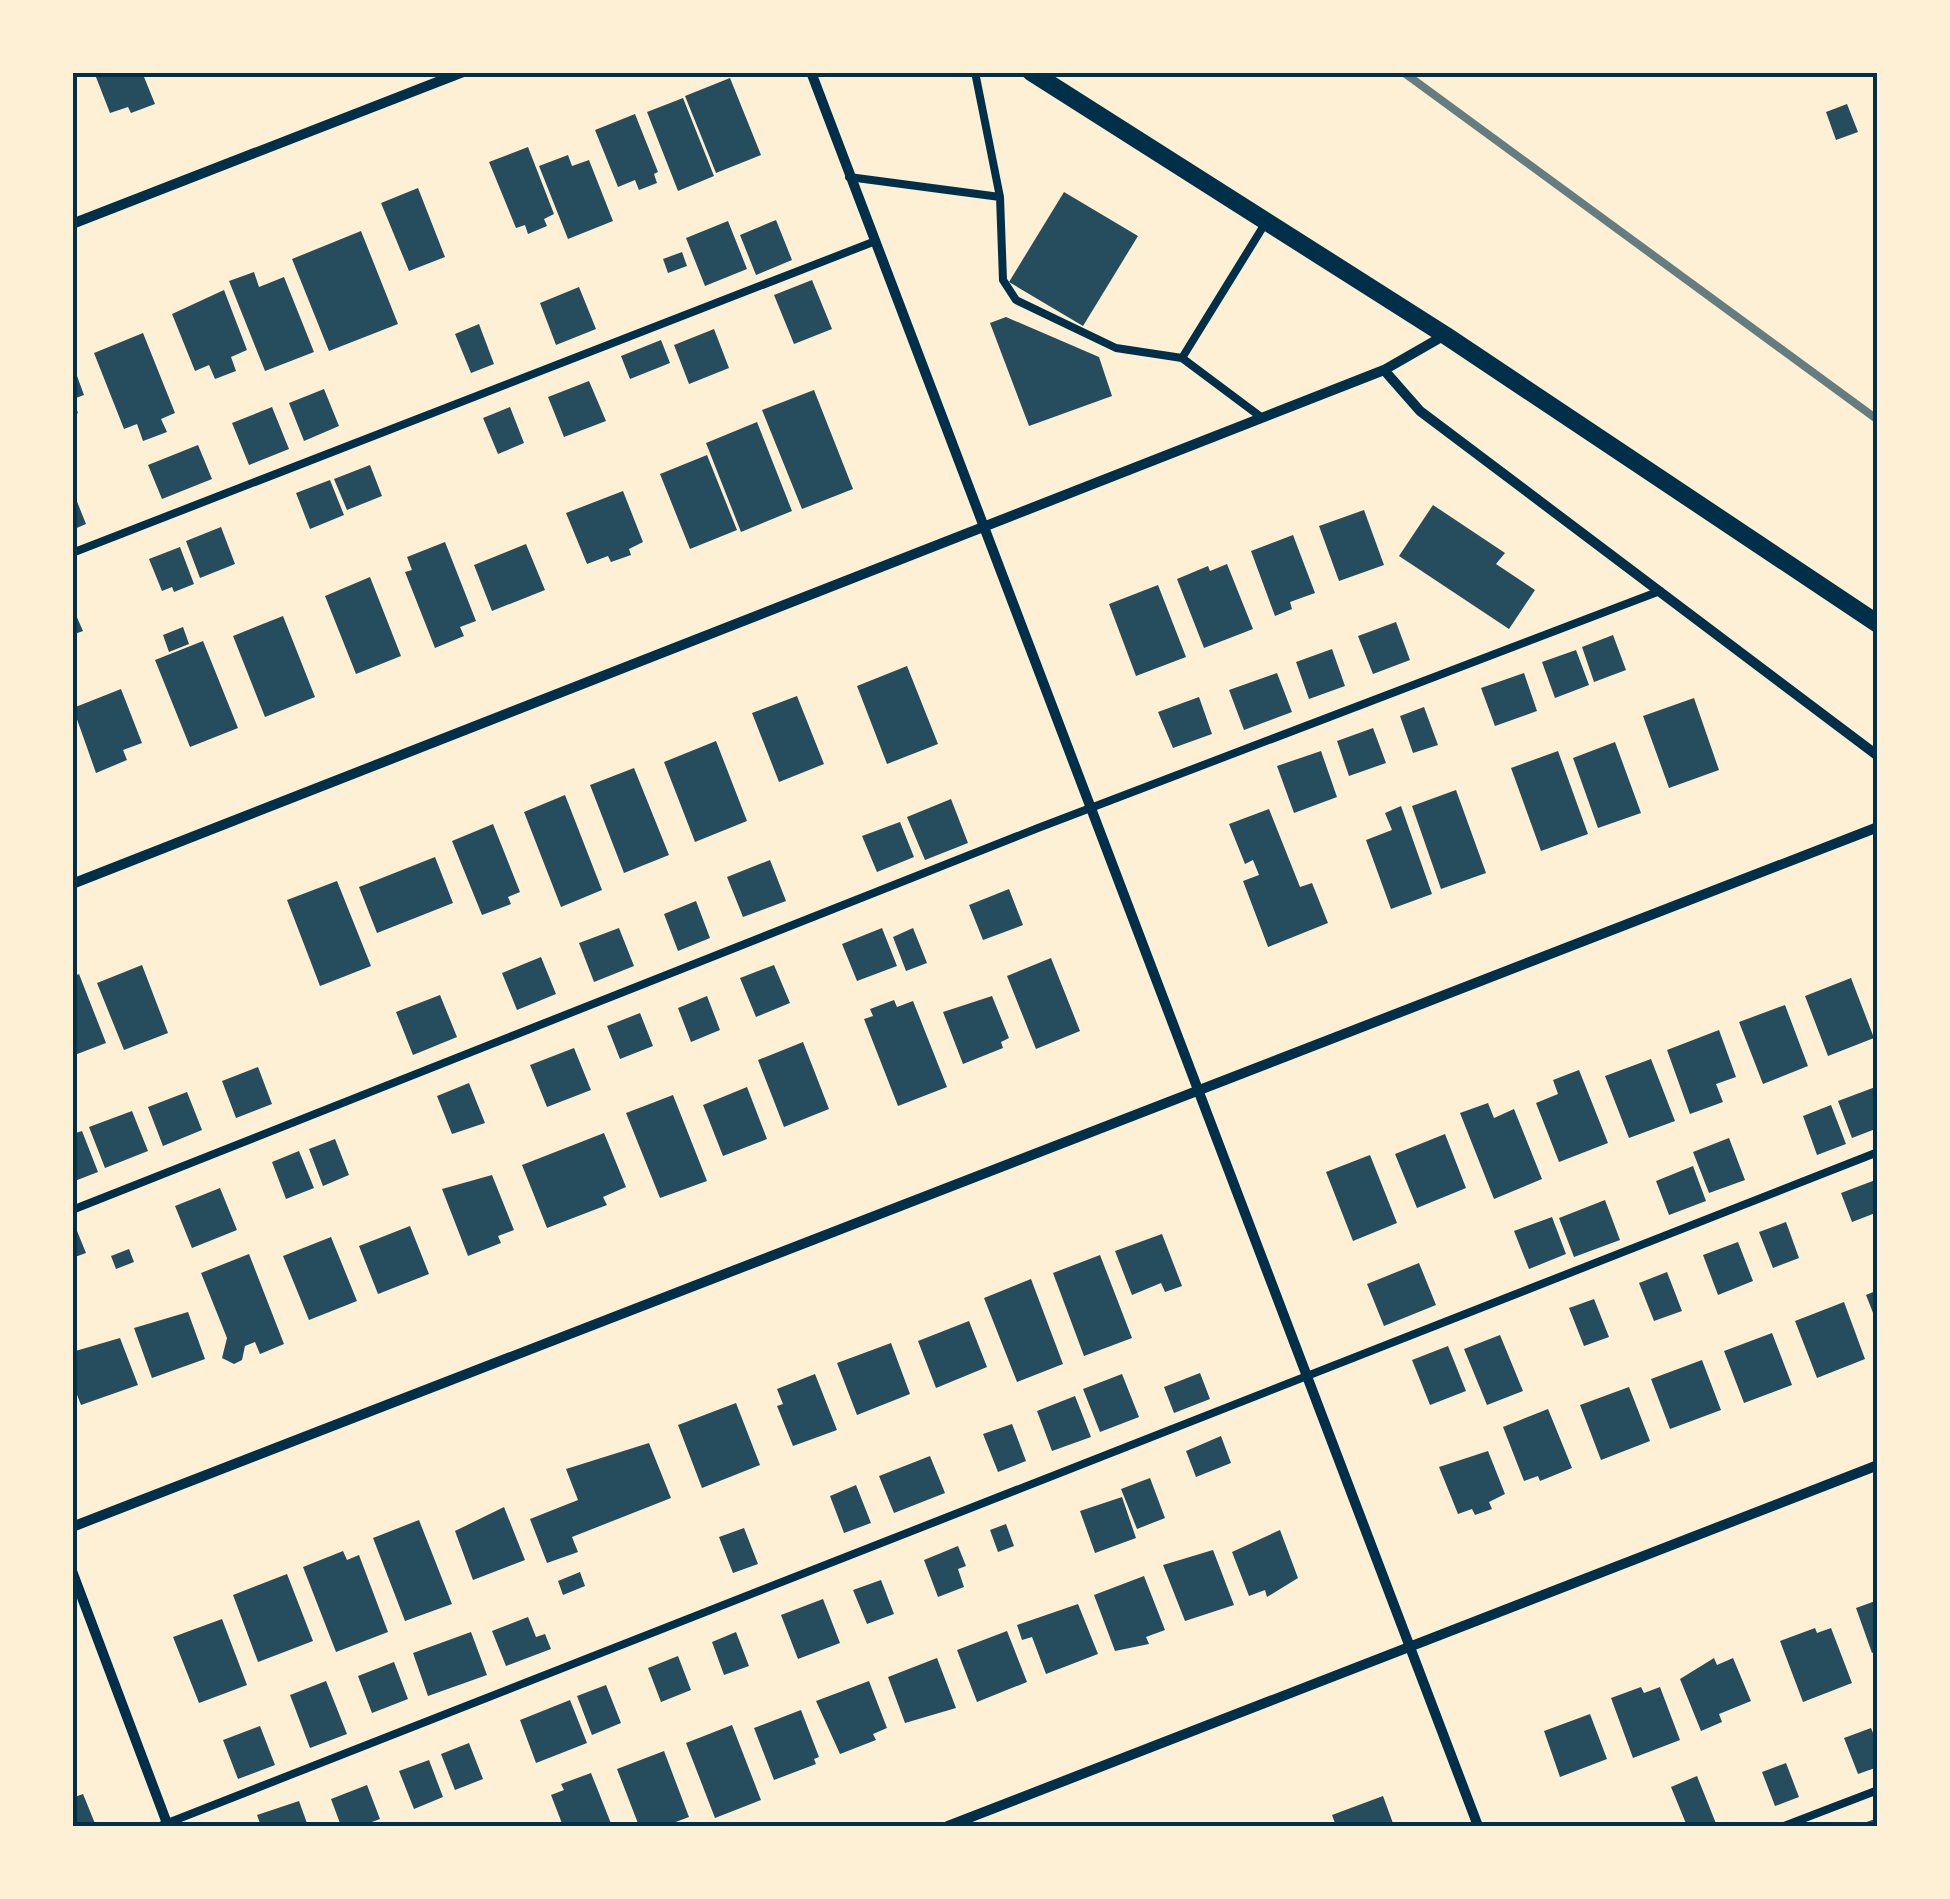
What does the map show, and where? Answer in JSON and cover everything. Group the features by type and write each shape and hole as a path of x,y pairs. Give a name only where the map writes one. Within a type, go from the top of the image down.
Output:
{"street":[{"path":"72,224 464,72"},
{"path":"812,72 848,177 985,526 1478,1826"},
{"path":"1031,72 1444,335 1878,624"},
{"path":"72,884 1384,370 1444,335"},
{"path":"1384,370 1420,411 1878,756"},
{"path":"72,1527 1878,826"},
{"path":"948,1826 1878,1465"},
{"path":"72,1571 165,1826"}],"lane":[{"path":"975,72 1000,197 1003,280 1016,300 1116,348 1182,358 1262,418"},
{"path":"848,177 1000,197"},
{"path":"1182,358 1266,222"},
{"path":"72,553 873,242"},
{"path":"72,1210 1092,807 1660,591"},
{"path":"165,1826 1878,1152"},
{"path":"1784,1826 1878,1790"}],"building":[{"path":"94,72 142,72 155,104 131,113 128,107 110,113"},
{"path":"730,78 761,155 716,173 685,96"},
{"path":"683,98 714,176 678,191 647,112"},
{"path":"1847,104 1858,132 1836,140 1826,112"},
{"path":"635,114 658,172 654,174 657,183 639,190 635,180 618,187 595,130"},
{"path":"528,147 554,214 544,219 547,226 528,234 525,225 516,228 489,162"},
{"path":"568,155 572,166 589,160 613,221 568,239 539,166"},
{"path":"418,188 445,257 409,271 381,203"},
{"path":"1064,192 1138,236 1083,326 1009,282"},
{"path":"776,220 792,260 756,275 740,235"},
{"path":"728,221 747,269 705,286 686,238"},
{"path":"361,231 398,324 329,351 292,259"},
{"path":"682,252 687,266 668,273 663,259"},
{"path":"254,272 259,287 284,277 314,352 265,371 229,281"},
{"path":"812,280 832,329 794,344 774,295"},
{"path":"579,287 596,329 556,345 540,303"},
{"path":"224,290 247,350 231,357 236,371 215,379 209,365 195,371 172,314"},
{"path":"1006,317 1099,357 1112,396 1029,426 990,323"},
{"path":"479,324 494,364 471,373 455,334"},
{"path":"714,329 729,368 689,384 674,345"},
{"path":"143,333 175,413 161,419 167,432 143,441 137,424 124,429 94,353"},
{"path":"661,340 670,363 630,379 621,356"},
{"path":"73,365 84,395 73,399 78,413 72,416"},
{"path":"589,381 606,421 564,437 548,397"},
{"path":"324,389 339,426 304,441 289,403"},
{"path":"814,390 853,489 802,509 762,410"},
{"path":"272,407 289,449 249,465 232,423"},
{"path":"510,407 524,443 498,454 483,418"},
{"path":"757,422 792,511 741,532 706,443"},
{"path":"198,445 212,479 162,499 148,465"},
{"path":"707,455 737,530 690,549 660,474"},
{"path":"370,465 382,496 347,510 334,479"},
{"path":"330,480 344,515 310,529 296,493"},
{"path":"72,489 86,524 72,530"},
{"path":"623,491 643,542 629,549 631,555 611,562 608,556 587,564 566,513"},
{"path":"1433,505 1505,553 1496,564 1535,590 1509,629 1399,556"},
{"path":"1364,510 1384,565 1339,581 1319,526"},
{"path":"221,527 235,564 200,578 186,541"},
{"path":"1293,535 1315,593 1290,602 1292,609 1275,616 1251,551"},
{"path":"445,542 476,621 460,627 464,636 435,648 405,572 412,570 407,557"},
{"path":"526,544 545,590 492,611 474,565"},
{"path":"180,547 194,584 174,592 172,587 162,591 149,559"},
{"path":"1227,564 1253,629 1204,648 1177,579 1208,566 1210,571"},
{"path":"370,577 401,656 356,674 325,596"},
{"path":"1158,585 1186,657 1136,676 1109,604"},
{"path":"72,606 83,631 72,635"},
{"path":"283,616 315,697 265,717 233,636"},
{"path":"1396,622 1410,660 1373,674 1358,636"},
{"path":"183,627 189,644 169,652 163,635"},
{"path":"1613,635 1626,670 1594,682 1582,647"},
{"path":"203,641 238,728 190,747 155,660"},
{"path":"1332,649 1345,686 1309,699 1296,662"},
{"path":"1576,650 1589,685 1555,698 1542,662"},
{"path":"907,666 938,744 887,764 857,686"},
{"path":"1277,673 1292,712 1244,730 1229,690"},
{"path":"1524,673 1537,711 1495,726 1481,688"},
{"path":"121,689 142,743 123,750 127,760 96,773 73,708"},
{"path":"797,696 824,764 779,782 752,713"},
{"path":"1199,697 1212,734 1173,748 1158,712"},
{"path":"1694,698 1719,770 1669,788 1643,716"},
{"path":"1424,707 1438,745 1413,753 1400,716"},
{"path":"1373,728 1386,763 1349,776 1337,741"},
{"path":"716,741 747,821 695,842 664,762"},
{"path":"1615,742 1641,813 1598,828 1573,758"},
{"path":"1321,751 1337,797 1294,813 1277,766"},
{"path":"1558,751 1588,834 1541,851 1511,768"},
{"path":"634,768 669,855 624,873 590,785"},
{"path":"1456,790 1486,873 1441,889 1412,806"},
{"path":"565,795 602,890 561,907 524,812"},
{"path":"951,799 968,843 925,860 907,817"},
{"path":"1401,806 1432,894 1391,909 1366,840 1392,830 1385,813"},
{"path":"1269,809 1300,887 1312,883 1328,923 1268,947 1243,881 1259,875 1253,860 1245,864 1229,824"},
{"path":"900,822 914,857 877,872 862,836"},
{"path":"493,824 520,892 508,897 511,904 482,915 452,841"},
{"path":"435,857 453,903 377,933 359,887"},
{"path":"770,860 786,901 743,917 727,877"},
{"path":"337,881 371,966 320,986 287,900"},
{"path":"1009,889 1023,925 983,940 969,905"},
{"path":"696,901 710,938 678,951 664,914"},
{"path":"619,928 634,966 594,982 579,943"},
{"path":"882,928 897,966 857,981 842,944"},
{"path":"913,928 927,963 906,971 893,937"},
{"path":"541,957 556,994 517,1010 502,973"},
{"path":"1051,958 1080,1031 1036,1049 1007,976"},
{"path":"142,965 168,1033 124,1050 97,983"},
{"path":"774,965 790,1003 756,1017 740,978"},
{"path":"79,974 106,1043 72,1056 72,977"},
{"path":"1851,978 1874,1038 1828,1056 1805,996"},
{"path":"440,995 457,1037 413,1055 396,1012"},
{"path":"707,996 720,1030 691,1042 678,1008"},
{"path":"992,996 1009,1038 1001,1042 1003,1048 963,1064 943,1012"},
{"path":"894,1000 897,1007 913,1001 947,1087 898,1106 864,1019 873,1016 870,1009"},
{"path":"1785,1005 1808,1066 1763,1084 1739,1022"},
{"path":"640,1013 653,1046 620,1059 607,1026"},
{"path":"1719,1030 1736,1077 1716,1084 1723,1102 1690,1114 1667,1050"},
{"path":"803,1042 829,1109 784,1127 758,1060"},
{"path":"574,1048 591,1090 547,1107 530,1065"},
{"path":"1651,1059 1675,1121 1629,1138 1605,1076"},
{"path":"258,1067 272,1104 236,1118 222,1081"},
{"path":"1579,1070 1608,1143 1559,1162 1536,1103 1558,1094 1553,1080"},
{"path":"469,1083 485,1123 452,1134 437,1096"},
{"path":"1878,1086 1878,1128 1852,1138 1838,1101"},
{"path":"747,1087 767,1139 723,1156 703,1105"},
{"path":"187,1092 202,1130 163,1146 148,1107"},
{"path":"673,1095 707,1181 660,1198 626,1113"},
{"path":"1488,1103 1494,1118 1514,1109 1542,1179 1494,1199 1460,1113"},
{"path":"1831,1105 1846,1144 1817,1155 1803,1116"},
{"path":"132,1111 148,1151 105,1168 89,1127"},
{"path":"82,1131 98,1172 72,1182 72,1134"},
{"path":"604,1133 626,1187 603,1197 607,1205 547,1228 522,1165"},
{"path":"1445,1134 1466,1188 1417,1208 1395,1154"},
{"path":"1729,1138 1745,1180 1709,1193 1693,1152"},
{"path":"335,1139 349,1175 323,1186 309,1149"},
{"path":"299,1151 314,1188 286,1199 272,1162"},
{"path":"1370,1155 1397,1223 1353,1241 1326,1172"},
{"path":"1693,1166 1706,1201 1669,1215 1656,1181"},
{"path":"492,1175 514,1230 498,1236 501,1243 468,1256 442,1189"},
{"path":"1878,1179 1878,1212 1852,1222 1841,1193"},
{"path":"220,1188 237,1230 192,1248 175,1206"},
{"path":"1605,1200 1620,1240 1574,1257 1559,1218"},
{"path":"1552,1217 1566,1254 1529,1269 1514,1231"},
{"path":"1786,1222 1799,1258 1773,1268 1759,1232"},
{"path":"75,1226 86,1253 72,1258 72,1227"},
{"path":"410,1226 429,1274 378,1294 359,1246"},
{"path":"1162,1234 1182,1286 1165,1292 1161,1283 1132,1295 1115,1251"},
{"path":"331,1237 357,1301 309,1320 283,1256"},
{"path":"1738,1242 1753,1281 1718,1295 1703,1255"},
{"path":"129,1249 134,1262 116,1269 111,1256"},
{"path":"249,1254 284,1344 260,1354 255,1342 245,1346 242,1360 234,1364 222,1358 227,1338 201,1273"},
{"path":"1100,1255 1132,1338 1084,1356 1053,1273"},
{"path":"1419,1263 1436,1305 1384,1326 1367,1284"},
{"path":"1667,1272 1682,1311 1654,1321 1639,1283"},
{"path":"1031,1279 1063,1364 1017,1382 984,1298"},
{"path":"1878,1290 1878,1323 1877,1323 1866,1295"},
{"path":"1594,1299 1609,1337 1584,1346 1569,1308"},
{"path":"1844,1302 1865,1359 1817,1378 1795,1321"},
{"path":"188,1312 205,1359 152,1378 134,1328"},
{"path":"969,1321 987,1367 936,1388 918,1341"},
{"path":"1772,1333 1792,1385 1744,1403 1724,1351"},
{"path":"1500,1335 1523,1391 1487,1405 1464,1349"},
{"path":"120,1338 138,1385 81,1405 72,1382 72,1352"},
{"path":"891,1343 910,1394 857,1415 837,1363"},
{"path":"1448,1346 1466,1391 1430,1405 1412,1360"},
{"path":"1702,1360 1721,1410 1670,1429 1651,1379"},
{"path":"1200,1373 1210,1399 1174,1413 1164,1387"},
{"path":"815,1374 837,1430 793,1446 777,1406 783,1404 777,1389"},
{"path":"1122,1374 1139,1417 1100,1432 1083,1389"},
{"path":"1629,1387 1650,1441 1601,1460 1580,1405"},
{"path":"1075,1396 1091,1437 1052,1451 1037,1411"},
{"path":"736,1403 760,1465 702,1488 678,1425"},
{"path":"1548,1409 1572,1468 1540,1481 1538,1476 1524,1481 1503,1427"},
{"path":"1012,1424 1026,1461 998,1472 983,1434"},
{"path":"1221,1436 1231,1463 1196,1477 1186,1451"},
{"path":"649,1443 671,1498 572,1537 578,1552 547,1563 530,1519 578,1500 566,1469"},
{"path":"1488,1451 1505,1494 1489,1502 1492,1509 1475,1515 1472,1509 1458,1514 1439,1467"},
{"path":"930,1456 945,1493 894,1513 879,1476"},
{"path":"1150,1478 1165,1518 1137,1529 1121,1489"},
{"path":"856,1485 871,1523 844,1533 830,1496"},
{"path":"1122,1497 1136,1538 1095,1553 1080,1511"},
{"path":"504,1507 525,1560 473,1580 455,1531"},
{"path":"419,1520 452,1604 405,1621 373,1538"},
{"path":"1006,1524 1014,1546 998,1552 990,1530"},
{"path":"744,1528 758,1564 733,1573 719,1537"},
{"path":"1280,1530 1298,1578 1267,1597 1265,1590 1249,1596 1232,1552"},
{"path":"958,1546 966,1566 958,1569 964,1587 938,1597 924,1560"},
{"path":"1213,1550 1234,1605 1185,1621 1163,1565"},
{"path":"343,1551 347,1560 359,1555 388,1632 336,1652 303,1567"},
{"path":"580,1572 585,1586 563,1595 558,1581"},
{"path":"287,1574 313,1641 258,1662 233,1595"},
{"path":"1144,1576 1165,1630 1146,1637 1149,1644 1115,1651 1094,1595"},
{"path":"881,1580 894,1614 867,1624 853,1590"},
{"path":"823,1599 840,1643 798,1659 781,1615"},
{"path":"1878,1600 1878,1651 1872,1653 1856,1608"},
{"path":"1078,1604 1098,1654 1046,1674 1032,1637 1022,1640 1017,1625"},
{"path":"528,1617 536,1637 545,1634 551,1649 506,1666 492,1631"},
{"path":"222,1619 247,1685 199,1703 173,1637"},
{"path":"1815,1628 1817,1633 1831,1628 1852,1683 1803,1702 1780,1641"},
{"path":"1007,1631 1027,1682 977,1702 957,1650"},
{"path":"471,1632 487,1675 428,1696 413,1653"},
{"path":"736,1632 749,1666 724,1675 712,1642"},
{"path":"678,1656 691,1690 661,1702 648,1668"},
{"path":"937,1658 956,1708 905,1723 888,1677"},
{"path":"1714,1658 1717,1665 1733,1658 1751,1701 1719,1714 1722,1722 1701,1731 1680,1679"},
{"path":"394,1662 408,1699 372,1713 358,1676"},
{"path":"326,1681 347,1734 310,1748 290,1695"},
{"path":"869,1681 887,1728 873,1734 876,1740 840,1754 816,1701"},
{"path":"606,1685 621,1723 592,1735 577,1696"},
{"path":"1641,1687 1644,1693 1660,1687 1680,1740 1633,1758 1611,1698"},
{"path":"570,1700 587,1743 536,1763 520,1720"},
{"path":"801,1710 819,1757 814,1759 816,1764 774,1780 754,1728"},
{"path":"1590,1714 1607,1759 1560,1777 1544,1731"},
{"path":"732,1725 761,1800 715,1818 686,1743"},
{"path":"260,1726 275,1765 238,1779 223,1740"},
{"path":"1871,1728 1878,1745 1878,1767 1858,1774 1844,1738"},
{"path":"469,1743 483,1779 455,1790 441,1754"},
{"path":"664,1751 689,1817 665,1826 639,1826 617,1769"},
{"path":"429,1760 443,1797 414,1809 399,1771"},
{"path":"1786,1763 1799,1797 1775,1806 1762,1772"},
{"path":"591,1773 612,1826 563,1826 551,1795 564,1790 561,1784"},
{"path":"1697,1776 1717,1826 1687,1826 1671,1787"},
{"path":"367,1785 380,1819 361,1826 341,1826 331,1799"},
{"path":"83,1794 96,1826 72,1826 72,1798"},
{"path":"1383,1796 1394,1826 1336,1826 1332,1815"},
{"path":"299,1801 308,1826 261,1826 257,1815"},
{"path":"1878,1818 1878,1826 1855,1826"}],"railway":[{"path":"1403,72 1878,420"}]}
